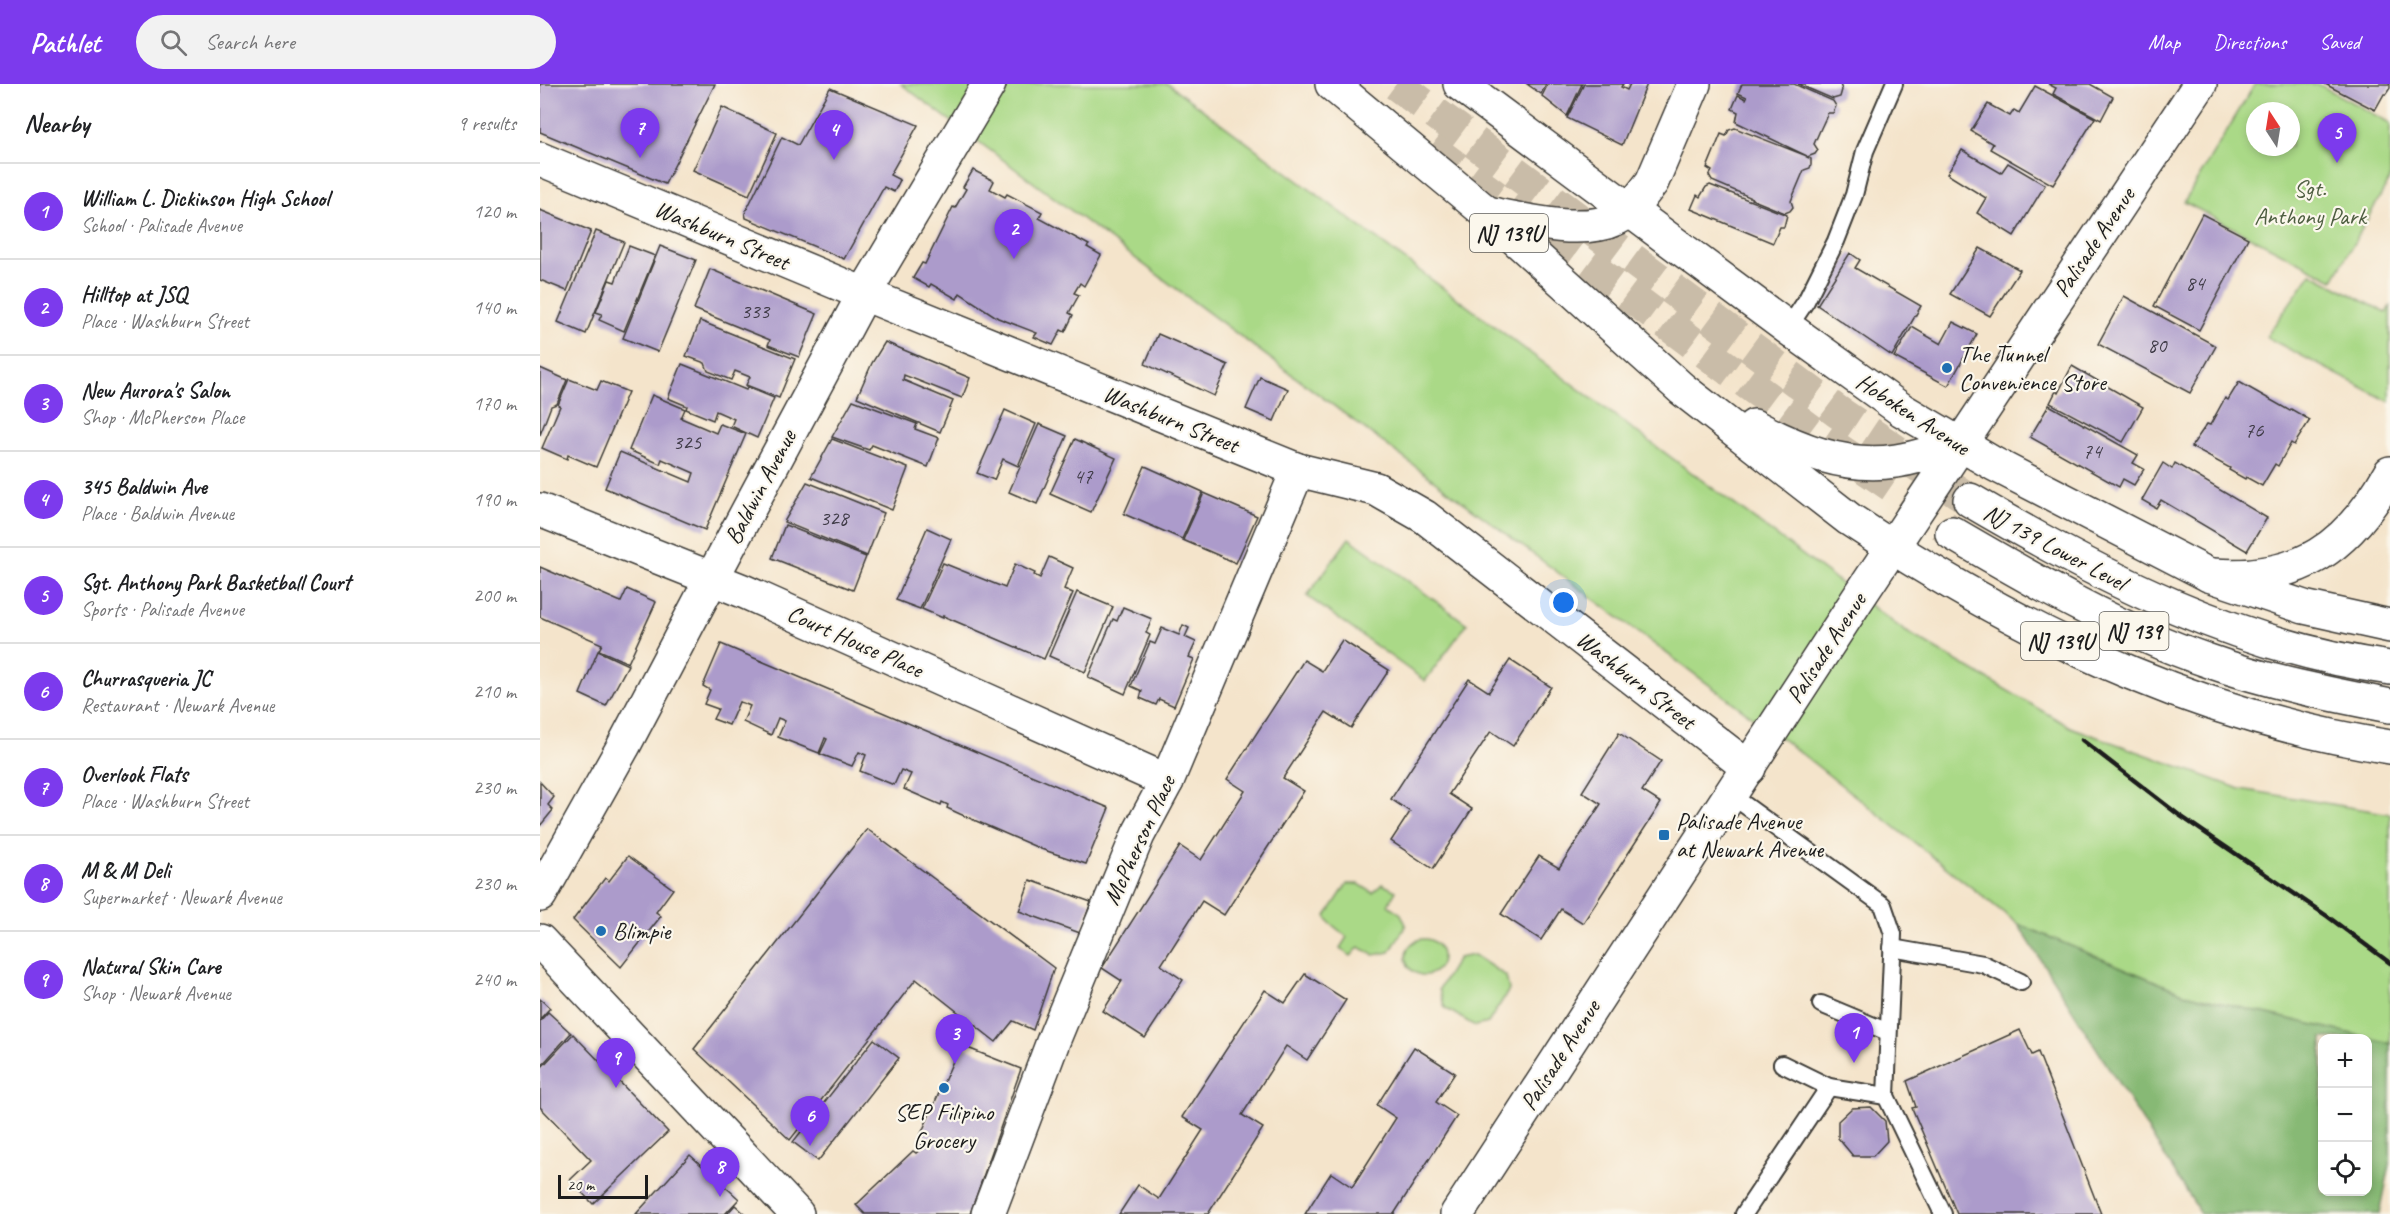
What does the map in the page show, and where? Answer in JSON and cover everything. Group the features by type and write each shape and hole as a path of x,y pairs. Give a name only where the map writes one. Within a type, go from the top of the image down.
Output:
{"main road":[{"name":"Baldwin Avenue","path":"540,895 623,747 864,294 989,84"},
{"name":"NJ 139U","path":"1332,84 1487,213 1682,388 1849,519 1892,547 2010,615 2105,662 2158,685 2239,712 2302,729 2390,747"},
{"name":"Hoboken Avenue","path":"1460,84 1902,411 1959,445 2209,575 2233,577 2271,572 2289,568 2322,554 2351,528 2369,507 2390,473"},
{"path":"1487,213 1553,225 1603,223 1615,219 1631,209 1652,182 1694,84"},
{"name":"Palisade Avenue","path":"1456,1214 1959,445 2200,84"},
{"name":"Washburn Street","path":"540,159 864,294 1298,470 1376,489 1425,517 1754,759"},
{"path":"1682,388 1787,444 1832,457 1864,463 1897,461 1959,445"},
{"name":"McPherson Place","path":"987,1214 1054,1039 1138,835 1167,781 1298,470"},
{"name":"NJ 139 Lower Level","path":"1970,500 2067,556 2170,606 2250,635 2345,660 2390,668"},
{"name":"Court House Place","path":"540,510 712,578 1167,781"},
{"name":"NJ 139 Lower Level","path":"1952,533 2049,588 2154,640 2237,670 2330,695 2390,706"},
{"path":"2209,575 2304,607 2390,626"},
{"path":"540,941 797,1214"}],"lane":[{"path":"1788,328 1806,301 1836,241 1854,195 1865,151 1894,84"},
{"path":"1731,795 1883,905 1893,934 1886,1096 1943,1214"},
{"path":"1892,948 1983,964 2021,982"},
{"path":"1821,1004 1888,1032"},
{"path":"1782,1064 1829,1087 1886,1096"},
{"path":"1744,1214 1829,1087"}],"green space":[{"path":"901,84 1168,84 1905,631 2070,727 2240,789 2390,814 2390,1043 2372,1039 2372,1034 2352,1034 2188,995 2018,924 1802,754"},
{"name":"Sgt. Anthony Park","path":"2255,84 2318,84 2390,123 2390,179 2333,280 2184,202"},
{"path":"2311,273 2386,313 2390,306 2390,402 2266,337"},
{"path":"1349,538 1467,624 1425,681 1307,596"},
{"path":"1347,884 1359,884 1373,893 1382,884 1396,891 1388,905 1401,914 1406,925 1390,952 1374,955 1359,947 1351,956 1340,948 1347,937 1330,923 1326,916"},
{"path":"2018,924 2188,995 2352,1034 2318,1034 2318,1196 2372,1196 2372,1039 2390,1043 2390,1164 2380,1214 2201,1214"},
{"path":"1424,939 1436,945 1442,957 1436,969 1424,975 1412,969 1406,957 1412,945"},
{"path":"1474,955 1506,976 1509,990 1488,1023 1475,1026 1445,1008 1439,989 1458,958"}],"building":[{"path":"540,84 715,84 665,184 540,132"},
{"path":"1527,84 1546,84 1541,94"},
{"path":"1548,84 1582,84 1567,116 1542,96"},
{"path":"1584,84 1623,84 1621,87 1627,90 1630,84 1647,84 1622,145 1567,118"},
{"path":"1742,84 1794,84 1833,101 1836,106 1833,113 1828,113 1814,144 1818,150 1807,157 1811,159 1811,165 1810,168 1804,170 1791,201 1793,207 1785,213 1712,181 1709,176 1712,171 1707,168 1721,134 1726,136 1729,130 1735,128 1807,156 1736,122 1738,112 1732,109 1738,95 1746,99 1747,97 1738,93"},
{"path":"1798,84 1840,84 1842,90 1840,97 1833,99"},
{"path":"2048,84 2090,84 2113,97 2101,120 2053,94 2056,88"},
{"path":"2325,84 2390,84 2390,88 2375,110"},
{"path":"2035,86 2095,118 2053,185 1990,149 1993,144 1971,131 1988,104 2010,116 2014,110 2019,113"},
{"path":"830,88 918,125 890,175 900,180 894,192 884,187 844,259 746,218 745,213 782,137 798,145"},
{"path":"722,107 777,133 749,195 693,170"},
{"path":"1962,150 2001,173 2008,163 2045,185 2014,236 1977,213 1986,198 1947,174"},
{"path":"973,170 994,181 990,189 1005,197 1007,194 1042,212 1039,218 1089,245 1087,247 1101,255 1084,286 1080,283 1074,293 1079,295 1069,313 1073,315 1065,332 1061,330 1053,345 1034,337 1037,333 998,318 960,293 957,299 931,284 929,287 913,278 922,263 925,264 953,207 955,208 966,189 963,187"},
{"path":"1710,185 1787,215 1784,227 1780,227 1773,243 1691,209 1697,195 1700,197"},
{"path":"540,210 591,231 567,291 540,280"},
{"path":"2202,214 2248,238 2199,330 2154,306"},
{"path":"596,231 624,242 586,334 558,322"},
{"path":"629,246 655,256 624,331 599,320 602,314 596,312 609,280 615,282"},
{"path":"660,246 696,260 658,352 623,338"},
{"path":"1980,248 2020,270 1990,316 1950,294"},
{"path":"1850,253 1860,260 1855,268 1921,306 1892,356 1817,305"},
{"path":"710,269 817,314 799,357 768,345 770,340 694,309"},
{"path":"2124,296 2216,346 2190,393 2098,344"},
{"path":"700,321 795,359 779,398 746,385 750,377 735,371 731,380 708,371 705,363 686,356"},
{"path":"1953,322 1977,334 1948,386 1894,357 1912,327 1941,344"},
{"path":"1158,334 1228,365 1214,396 1145,364"},
{"path":"885,342 970,378 962,398 904,375 903,380 953,401 940,432 857,397 872,363"},
{"path":"682,364 746,390 747,387 774,398 757,438 731,426 734,419 716,411 713,420 686,409 687,406 668,398"},
{"path":"2072,366 2143,407 2123,442 2050,403"},
{"path":"540,368 567,380 557,404 551,406 540,435"},
{"path":"1260,377 1288,389 1274,421 1246,409"},
{"path":"569,379 597,390 601,381 628,392 596,467 568,455 567,459 542,448"},
{"path":"2239,382 2310,420 2294,445 2291,443 2278,466 2275,464 2262,486 2246,477 2245,479 2229,470 2230,468 2191,447 2207,424 2210,425 2225,398 2228,400"},
{"path":"652,395 685,409 681,418 716,433 720,424 746,434 705,530 605,488 620,452 691,482 694,473 662,459 660,464 629,450"},
{"path":"853,400 917,424 915,429 939,438 928,467 872,445 869,450 832,437"},
{"path":"2049,405 2138,455 2133,463 2144,469 2134,485 2123,479 2119,487 2030,437"},
{"path":"1005,410 1036,424 1018,466 1003,459 994,480 977,473"},
{"path":"1039,424 1067,436 1037,504 1009,492"},
{"path":"832,439 908,468 892,510 811,477"},
{"path":"1075,439 1116,458 1091,512 1050,494"},
{"path":"2163,463 2172,469 2175,463 2267,518 2247,551 2161,500 2156,508 2142,500"},
{"path":"1145,466 1203,492 1182,539 1124,514"},
{"path":"807,482 884,513 867,556 784,522"},
{"path":"1204,493 1257,516 1236,563 1183,540"},
{"path":"785,525 866,557 853,590 772,558"},
{"path":"927,528 951,539 920,609 896,600"},
{"path":"1049,557 1073,568 1064,589 1073,593 1044,659 922,609 943,563 1005,588 1015,564 1035,573 1034,575 1040,578"},
{"path":"540,567 621,602 627,589 656,602 628,663 599,650 602,644 540,617"},
{"path":"1077,592 1113,607 1085,672 1049,656"},
{"path":"1123,607 1152,619 1146,633 1150,635 1125,694 1088,677 1113,619 1117,621"},
{"path":"1183,625 1189,628 1185,637 1196,642 1189,657 1194,659 1174,706 1159,699 1156,705 1140,698 1142,691 1131,686 1150,642 1155,644 1162,628 1179,635"},
{"path":"1342,640 1389,670 1351,728 1326,712 1283,778 1304,791 1224,915 1202,901 1161,965 1183,980 1145,1038 1103,1011 1122,981 1102,968 1180,846 1201,860 1245,791 1227,779 1304,660 1322,671"},
{"path":"721,644 1109,808 1086,864 1041,849 947,808 948,805 942,802 941,805 904,789 911,774 901,770 894,785 860,771 866,755 859,752 852,766 820,754 827,739 825,738 819,753 778,737 785,721 778,718 771,735 743,722 750,706 743,703 739,702 729,725 713,719 718,709 704,704 710,690 703,686"},
{"path":"598,651 628,665 606,706 580,694"},
{"path":"1510,660 1551,687 1513,746 1491,731 1449,794 1472,809 1433,869 1391,841 1410,812 1391,799 1469,679 1489,692"},
{"path":"1619,733 1661,761 1642,791 1661,803 1583,923 1561,909 1541,940 1501,914 1539,856 1559,868 1601,804 1582,792"},
{"path":"540,782 554,797 548,805 553,810 540,826"},
{"path":"867,829 1054,968 1033,1030 1013,1021 996,1042 916,979 790,1140 694,1049"},
{"path":"628,856 673,889 656,912 661,916 621,967 573,920 605,878 609,881"},
{"path":"1030,880 1091,902 1080,933 1019,911"},
{"path":"1305,974 1346,1000 1307,1060 1286,1046 1242,1115 1263,1128 1208,1214 1119,1214 1138,1185 1159,1199 1203,1130 1182,1117 1265,990 1285,1003"},
{"path":"540,999 550,1008 540,1019"},
{"path":"548,1012 571,1033 540,1067 540,1021"},
{"path":"2020,1030 2032,1055 2038,1052 2101,1214 1957,1214 1912,1108 1916,1107 1907,1081"},
{"path":"573,1034 668,1132 593,1204 570,1180 591,1160 540,1107 540,1069"},
{"path":"874,1039 899,1058 818,1161 793,1142"},
{"path":"960,1045 1021,1069 970,1214 865,1214 856,1205 913,1151 916,1153 924,1146 918,1141"},
{"path":"1414,1047 1455,1073 1436,1102 1457,1116 1394,1214 1305,1214 1331,1173 1352,1187 1354,1184 1396,1118 1377,1105"},
{"path":"1871,1107 1885,1121 1887,1141 1873,1156 1853,1156 1838,1138 1838,1121 1852,1108"},
{"path":"690,1155 739,1199 725,1214 636,1214"},
{"path":"735,1205 745,1214 727,1214"}],"tunnel":[{"path":"1396,84 1838,412 1970,500"},
{"path":"1430,148 1820,437 1917,503 1952,533"}],"railway":[{"path":"2082,740 2179,815 2327,916 2390,963"}],"place":[{"name":"Overlook Flats","path":"640,158"},
{"name":"345 Baldwin Ave","path":"834,160"},
{"name":"Sgt. Anthony Park Basketball Court","path":"2337,163"},
{"name":"Hilltop at JSQ","path":"1014,259"},
{"name":"The Tunnel Convenience Store","path":"1947,368"},
{"name":"Palisade Avenue at Newark Avenue","path":"1664,835"},
{"name":"Blimpie","path":"601,931"},
{"name":"William L. Dickinson High School","path":"1854,1063"},
{"name":"New Aurora's Salon","path":"955,1064"},
{"name":"Natural Skin Care","path":"616,1088"},
{"name":"SEP Filipino Grocery","path":"944,1088"},
{"name":"Churrasqueria JC","path":"810,1146"},
{"name":"M & M Deli","path":"720,1197"}]}
